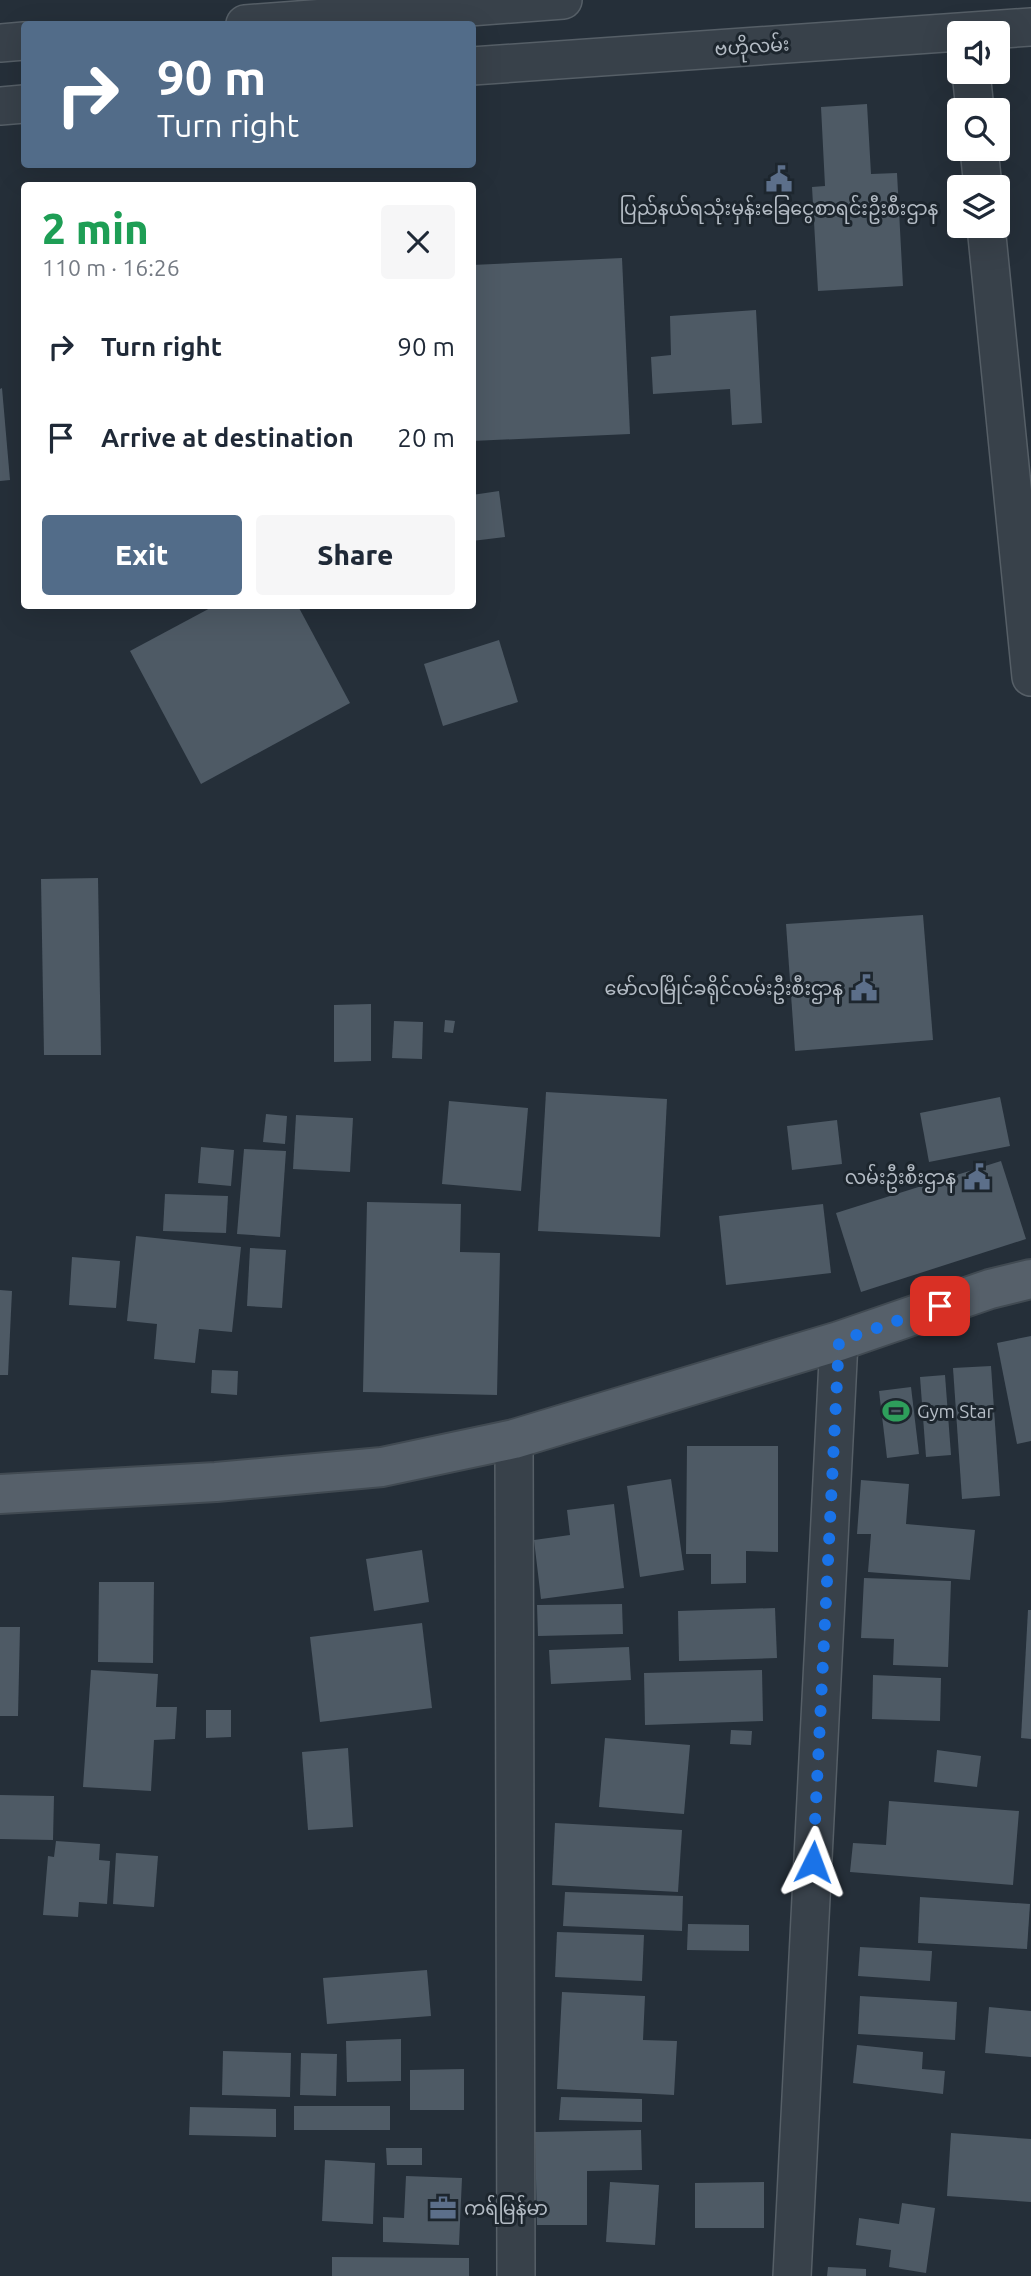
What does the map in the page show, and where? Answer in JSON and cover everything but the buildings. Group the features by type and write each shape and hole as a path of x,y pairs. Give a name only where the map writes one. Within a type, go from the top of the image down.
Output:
{"main road":[{"path":"0,1494 216,1482 382,1466 514,1439 839,1341 990,1289 1031,1279"}],"street":[{"path":"285,21 563,0"},
{"name":"ဗဟိုလမ်း","path":"1010,29 1031,27"},
{"name":"ဗဟိုလမ်း","path":"476,66 947,33"},
{"path":"0,43 21,41"},
{"path":"0,106 21,104"},
{"path":"987,238 1031,677"},
{"path":"792,2276 839,1341"},
{"path":"514,1439 516,2276"}],"place":[{"name":"ပြည်နယ်ရသုံးမှန်းခြေငွေစာရင်းဦးစီးဌာန","path":"779,179"},
{"name":"မော်လမြိုင်ခရိုင်လမ်းဦးစီးဌာန","path":"864,988"},
{"name":"လမ်းဦးစီးဌာန","path":"977,1177"},
{"name":"Gym Star","path":"896,1411"},
{"name":"ကရ်မြန်မာ","path":"443,2208"}],"route":[{"path":"813,1862 839,1341 940,1306"}]}
